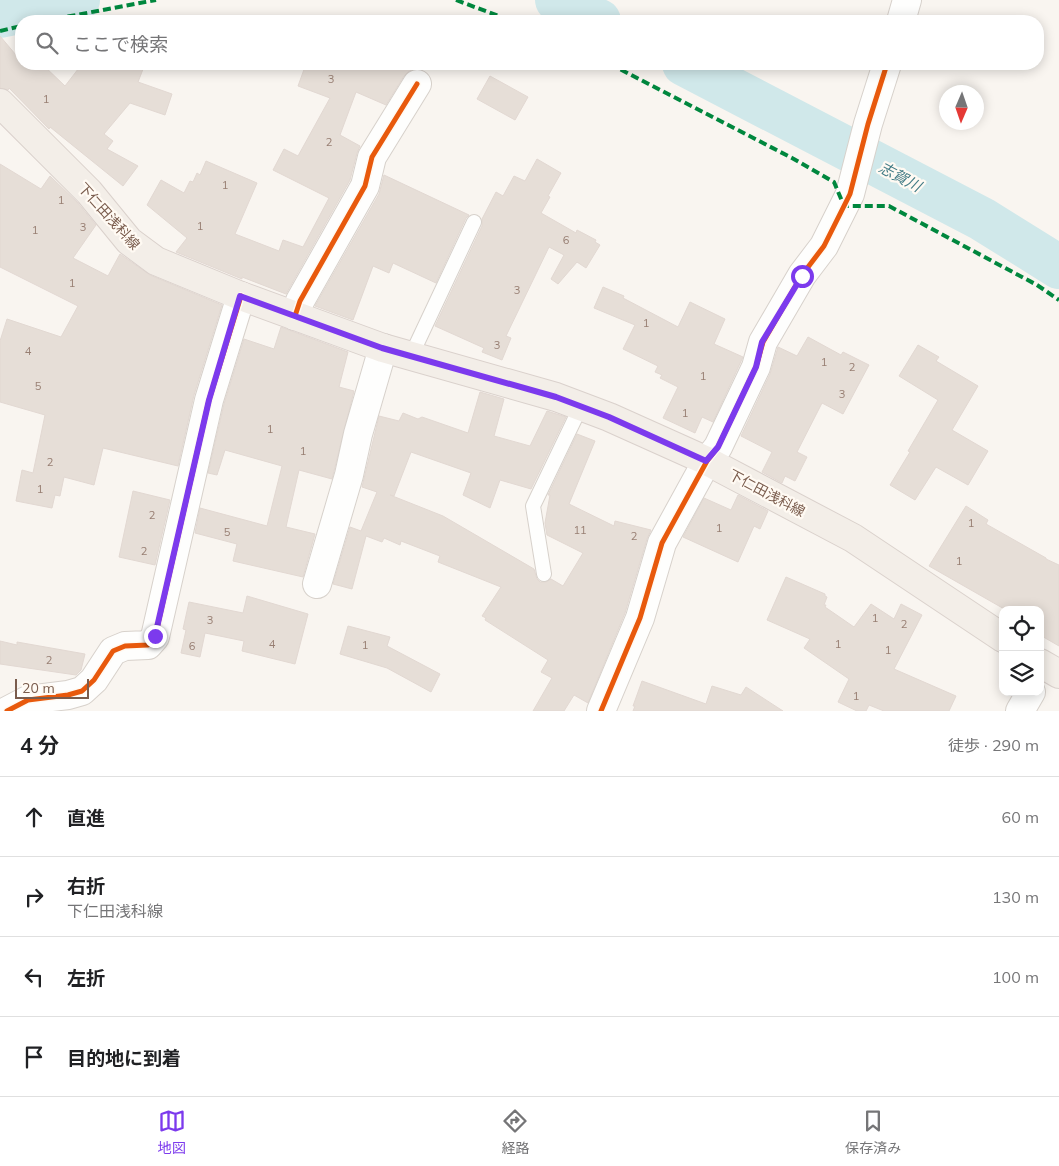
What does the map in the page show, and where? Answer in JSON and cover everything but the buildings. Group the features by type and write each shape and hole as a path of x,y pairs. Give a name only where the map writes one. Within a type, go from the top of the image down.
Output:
{"main road":[{"name":"下仁田浅科線","path":"0,103 89,192 129,240 140,250 170,267 240,296 382,348 556,397 609,417 706,461 853,538 999,635"}],"street":[{"path":"903,15 907,0"},
{"path":"601,711 640,618 662,543 706,461 718,447 756,367 762,342 802,276 824,246 850,194 866,131 885,70"},
{"path":"295,316 305,292 365,186 372,157 417,84"},
{"path":"7,711 28,700 68,695 82,691 94,680 113,651 125,646 148,644 155,636 209,400 240,296"},
{"path":"317,584 350,475 358,434 382,348"},
{"path":"1020,711 1029,696"}],"lane":[{"path":"411,356 474,222"},
{"path":"544,574 533,506 581,406"}],"waterway":[{"name":"志賀川","path":"0,16 78,0"},
{"name":"志賀川","path":"557,0 587,15"},
{"name":"志賀川","path":"696,70 982,219 1059,267"}],"marked path":[{"path":"76,15 156,0"},
{"path":"456,0 496,15"},
{"path":"0,31 15,27"},
{"path":"622,70 792,158 834,182 844,206 889,206 1037,285 1059,300"}],"cycle path":[{"path":"601,711 640,618 662,543 707,461 718,447 756,367 763,342 802,275 824,246 850,194 868,124 885,70"},
{"path":"295,316 300,301 365,186 372,157 417,84"},
{"path":"7,711 28,700 68,695 82,691 94,680 113,651 125,646 148,645 155,637 209,400 241,296"}],"route":[{"path":"155,636 209,400 240,296 382,348 556,397 609,417 706,461 718,447 756,367 762,342 802,276"}]}
